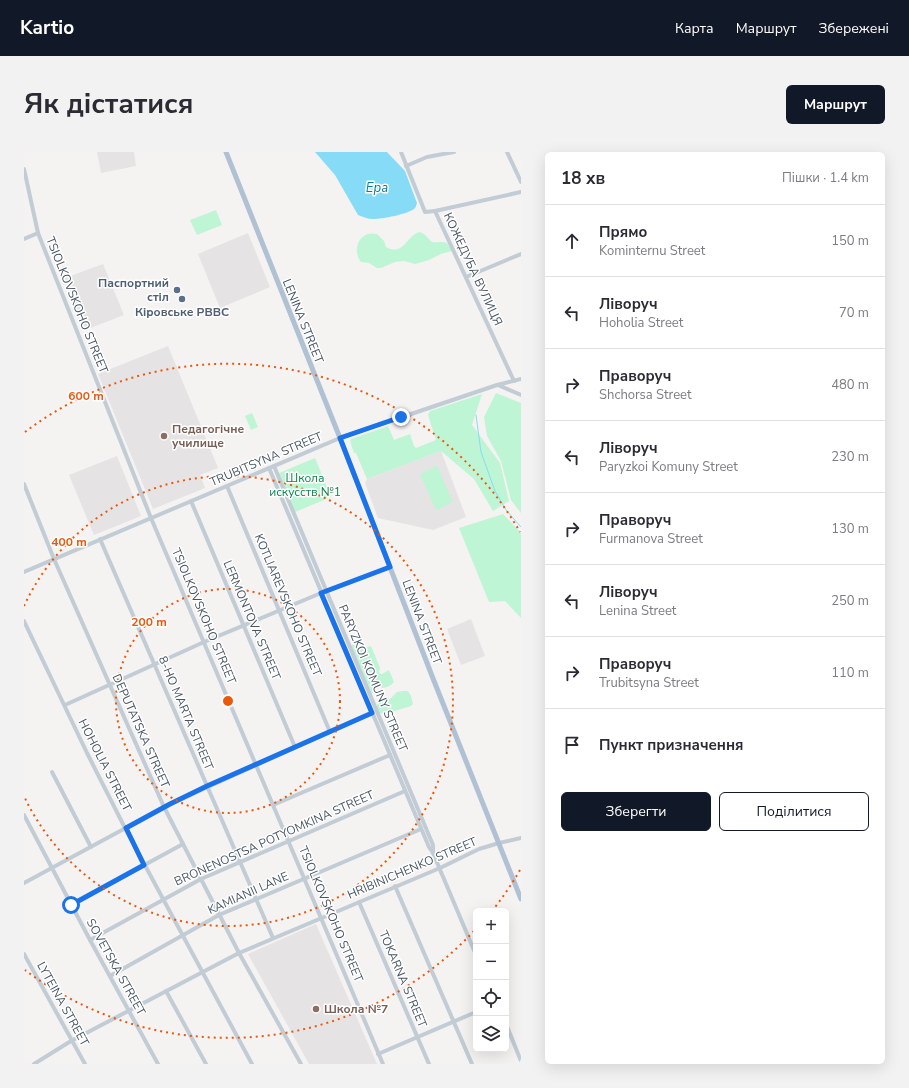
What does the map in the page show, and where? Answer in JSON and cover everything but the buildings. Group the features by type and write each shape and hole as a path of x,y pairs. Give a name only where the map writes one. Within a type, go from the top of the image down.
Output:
{"main road":[{"name":"LENINA STREET","path":"226,152 521,899"}],"street":[{"name":"КОЖЕДУБА ВУЛИЦЯ","path":"401,152 425,212 435,211 514,381"},
{"path":"406,166 427,157 454,152"},
{"path":"507,152 521,182"},
{"name":"TSIOLKOVSKOHO STREET","path":"24,169 38,233 151,518 383,1064"},
{"path":"435,211 521,192"},
{"path":"24,239 38,233"},
{"path":"466,278 521,254"},
{"name":"TRUBITSYNA STREET","path":"24,572 340,438 497,385 521,379"},
{"path":"497,385 521,395"},
{"name":"PARYZKOI KOMUNY STREET","path":"274,466 433,845 434,853 473,948"},
{"name":"PARYZKOI KOMUNY STREET","path":"269,468 428,847 434,853"},
{"name":"DEPUTATSKA STREET","path":"24,484 54,559 164,807 239,953 301,1064"},
{"name":"KOTLIAREVSKOHO STREET","path":"227,486 330,732"},
{"name":"LERMONTOVA STREET","path":"191,501 295,747"},
{"name":"8-HO MARTA STREET","path":"100,539 273,938"},
{"path":"65,706 109,684 204,642 321,593 390,567"},
{"name":"HOHOLIA STREET","path":"24,621 87,753 144,865 252,1064"},
{"path":"24,883 164,807 207,786 372,713"},
{"path":"274,806 390,755"},
{"path":"52,772 90,847"},
{"name":"BRONENOSTSA POTYOMKINA STREET","path":"90,940 201,879 405,791"},
{"name":"SOVETSKA STREET","path":"24,815 51,868 158,1064"},
{"name":"KAMIANII LANE","path":"110,976 220,915 421,829"},
{"name":"HRIBINICHENKO STREET","path":"34,1064 71,1041 239,953 440,868 479,849 521,838"},
{"path":"71,905 183,844"},
{"path":"395,886 472,1064"},
{"name":"TOKARNA STREET","path":"359,902 429,1064"},
{"name":"LYTEINA STREET","path":"24,954 85,1064"},
{"path":"166,991 206,1064"},
{"path":"378,1054 473,1013"},
{"path":"509,1031 521,1061"}],"shaded area":[{"path":"97,152 134,152 136,166 101,173"},
{"path":"248,233 270,287 220,308 198,254"},
{"path":"103,264 124,315 85,330 65,278"},
{"name":"Педагогічне училище","path":"168,346 218,468 200,475 205,488 153,509 98,374"},
{"path":"441,451 466,517 433,530 378,518 365,483 367,479"},
{"path":"117,456 141,516 94,535 69,475"},
{"path":"471,619 485,656 461,665 447,629"},
{"name":"Школа №7","path":"316,924 377,1064 309,1064 248,954"}],"green space":[{"path":"216,210 222,225 197,235 190,220"},
{"path":"420,232 432,242 446,243 452,251 415,264 404,261 395,262 381,268 377,268 369,263 361,262 358,257 357,246 366,235 377,234 384,241 386,247 397,249 415,234"},
{"path":"496,393 521,403 521,513 511,500 501,461 487,436 484,417"},
{"path":"482,394 472,425 500,463 509,501 493,511 474,479 441,451 367,479 356,453 354,453 350,441 351,439 388,426 394,440 410,434 416,448 436,440 428,415 430,411"},
{"path":"252,413 258,427 251,430 245,416"},
{"name":"Школа искусств №1","path":"315,458 331,497 295,512 279,473"},
{"path":"437,466 453,502 436,510 420,474"},
{"path":"503,514 521,533 521,618 505,601 489,602 459,528"},
{"path":"353,644 363,648 371,646 380,668 379,673 382,674 389,670 394,682 387,687 382,688 376,682 374,684 376,691 371,693 351,646"},
{"path":"408,691 411,696 413,704 411,706 385,714 379,713 376,707 379,702 390,699 397,692"}],"water":[{"name":"Ера","path":"315,152 387,152 405,171 417,203 416,207 406,213 382,218 371,219 358,215 335,175"}],"waterway":[{"path":"476,415 481,452 495,491 506,510 521,527"}],"place":[{"name":"Паспортний стіл","path":"177,290"},
{"name":"Кіровське РВВС","path":"182,299"},
{"name":"Педагогічне училище","path":"164,436"},
{"name":"Школа №7","path":"316,1009"}],"route":[{"path":"71,905 144,865 126,828 207,786 372,713 321,593 390,567 340,438 401,417"}]}
